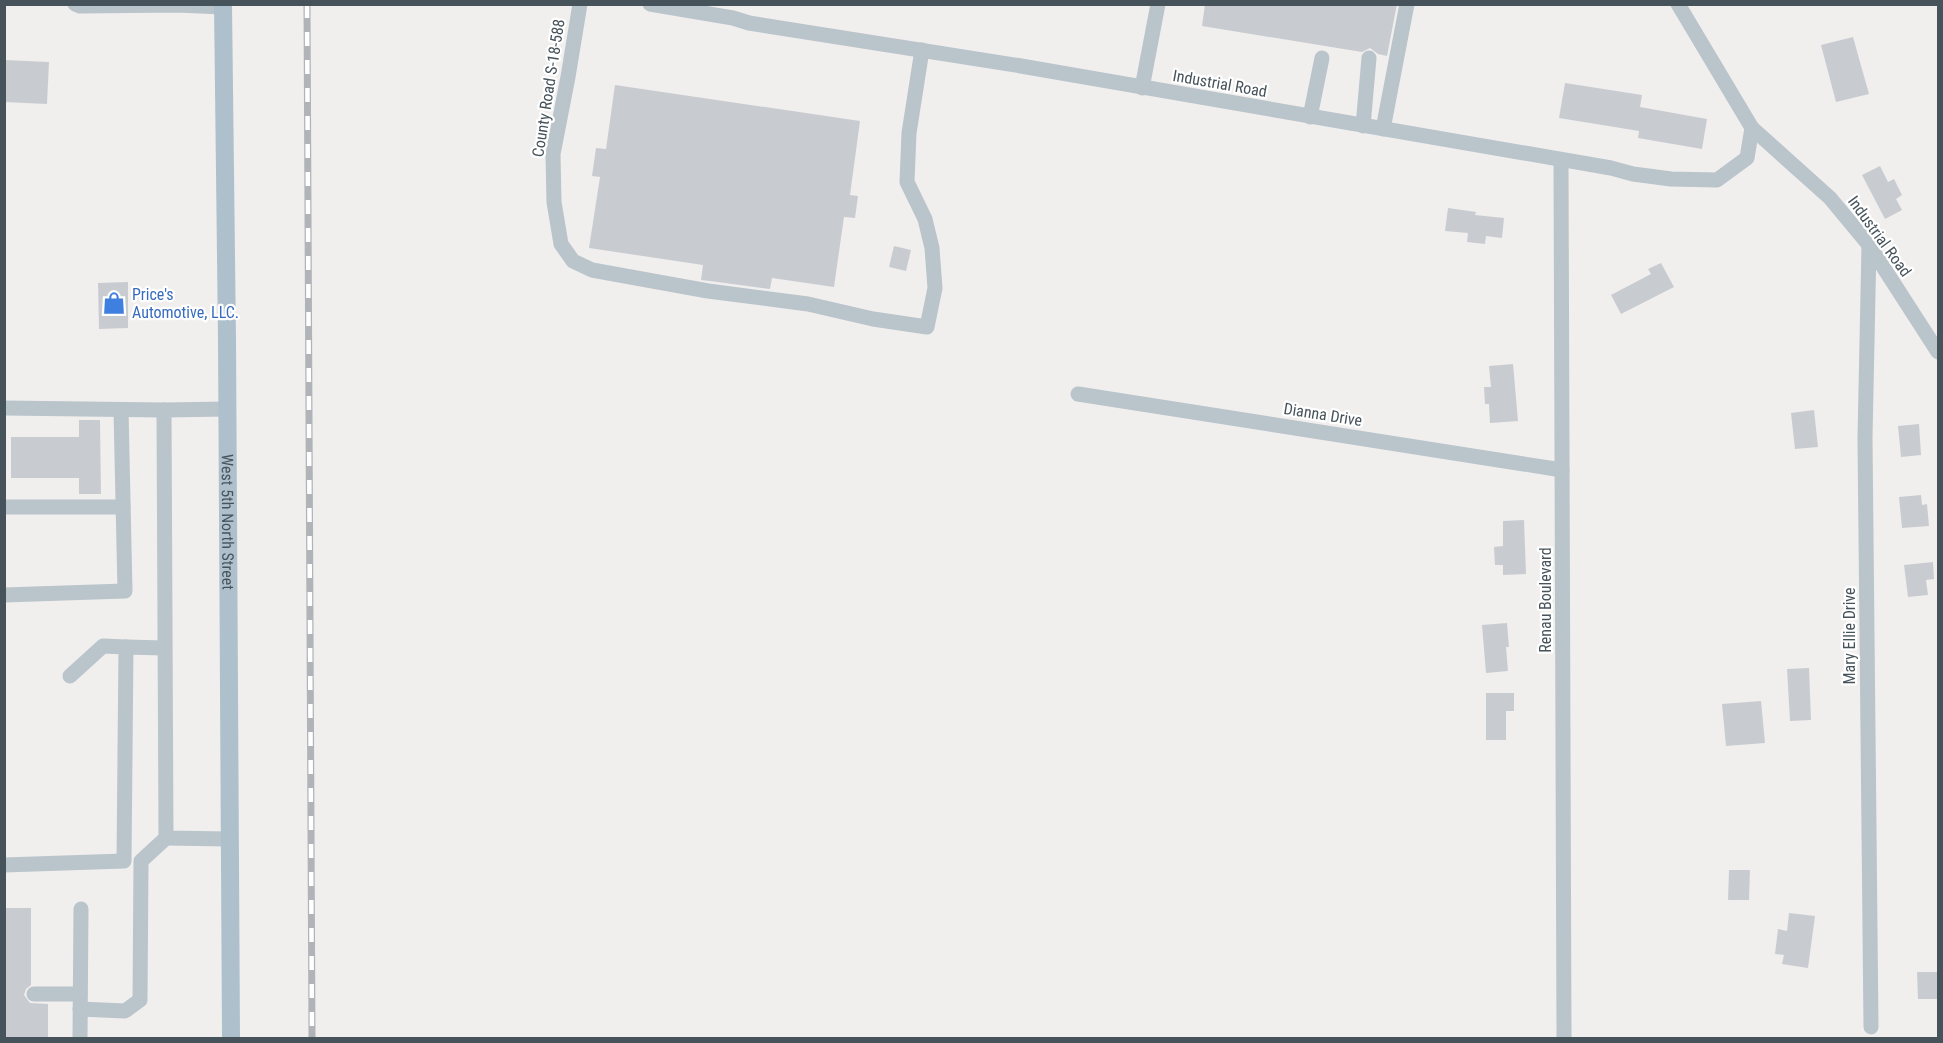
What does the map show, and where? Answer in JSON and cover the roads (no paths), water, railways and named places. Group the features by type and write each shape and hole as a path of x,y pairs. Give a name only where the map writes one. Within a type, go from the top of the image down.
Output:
{"main road":[{"name":"West 5th North Street","path":"223,6 231,1038"}],"street":[{"path":"75,4 80,6 223,6"},
{"name":"County Road S-18-588","path":"580,4 553,153 554,202 561,244 573,261 592,270 708,291 807,304 873,319 927,327 935,288 932,248 925,219 907,182 909,133 922,50"},
{"name":"Industrial Road","path":"650,4 709,9 749,23 1142,87 1671,179 1717,180 1747,158 1752,128"},
{"path":"1142,87 1158,4"},
{"path":"1383,129 1407,4"},
{"name":"Industrial Road","path":"1678,4 1752,128 1830,198 1869,245 1938,352"},
{"path":"1310,117 1322,58"},
{"path":"1363,126 1370,58"},
{"name":"Renau Boulevard","path":"1561,161 1564,1038"},
{"name":"Mary Ellie Drive","path":"1869,245 1865,449 1871,1027"},
{"name":"Dianna Drive","path":"1078,394 1562,470"},
{"path":"4,408 227,409"},
{"path":"4,595 125,591 121,410"},
{"path":"164,410 166,838"},
{"path":"4,507 123,507"},
{"path":"70,676 103,646 164,648"},
{"path":"4,865 124,861 126,646"},
{"path":"34,994 126,1011 140,1000 141,861 166,838 229,839"},
{"path":"80,1038 81,909"}],"railway":[{"path":"307,4 312,1038"}],"place":[{"name":"Price's Automotive, LLC.","path":"114,303"}]}
